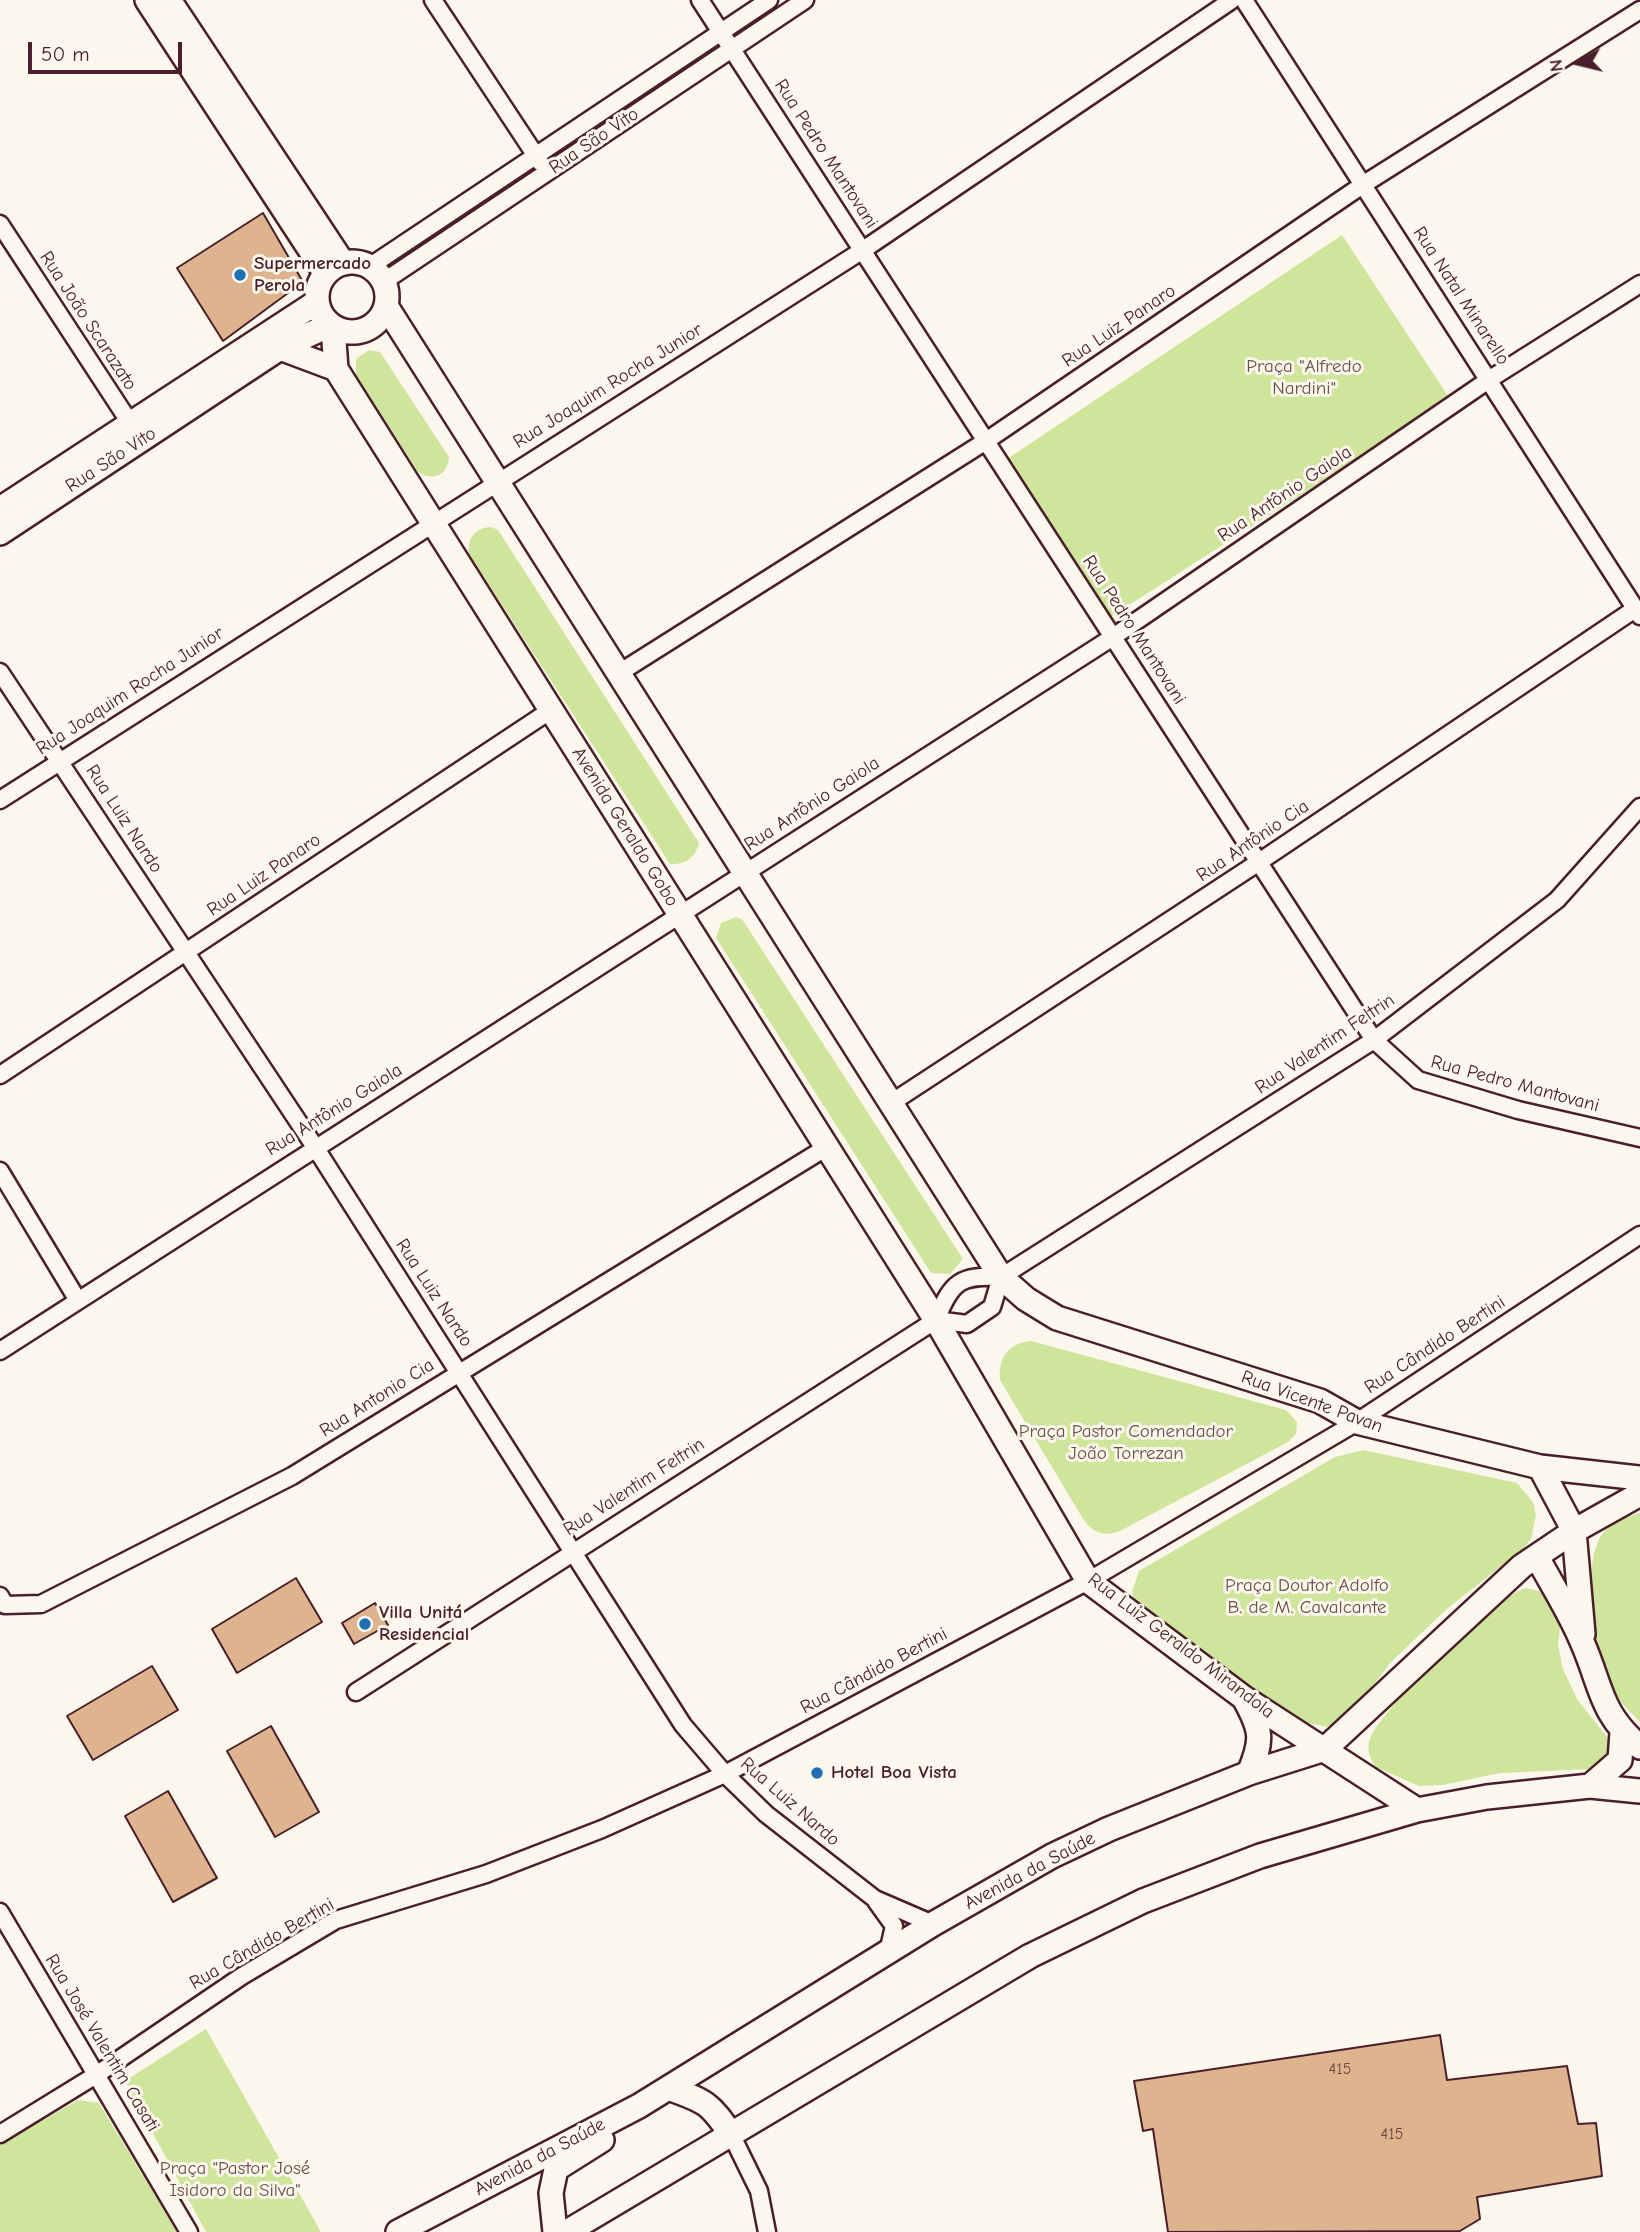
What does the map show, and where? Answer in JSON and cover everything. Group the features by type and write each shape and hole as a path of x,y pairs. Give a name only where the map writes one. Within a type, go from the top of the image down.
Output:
{"street":[{"path":"147,0 334,269"},
{"path":"169,0 334,269"},
{"path":"433,0 546,173"},
{"name":"Rua Pedro Mantovani","path":"700,0 1374,1040 1418,1080 1518,1110 1640,1138"},
{"name":"Rua São Vito","path":"376,274 536,156 769,0"},
{"name":"Rua São Vito","path":"376,274 546,173 805,0"},
{"name":"Rua Joaquim Rocha Junior","path":"0,800 863,250 1232,0"},
{"name":"Rua Natal Minarello","path":"1244,0 1638,613"},
{"name":"Rua Luiz Panaro","path":"619,673 986,441 1364,184 1640,10"},
{"name":"Rua João Scarazato","path":"0,224 136,432"},
{"path":"386,306 382,316 365,330 354,333 332,326 319,311 318,287 334,269 356,262 376,274 386,306 1001,1277 992,1307 967,1324 936,1320"},
{"name":"Rua Antônio Gaiola","path":"0,1351 77,1299 1113,637 1490,379 1640,284"},
{"name":"Rua São Vito","path":"0,533 317,302"},
{"name":"Rua São Vito","path":"0,509 280,348 332,326"},
{"name":"Avenida Geraldo Gobo","path":"332,326 336,369 936,1320"},
{"path":"280,348 336,369"},
{"name":"Rua Antônio Cia","path":"891,1103 1638,613"},
{"name":"Rua Luiz Nardo","path":"0,673 315,1147 683,1725 725,1774 766,1814 875,1899 933,1924"},
{"name":"Rua Luiz Panaro","path":"0,1075 551,710"},
{"name":"Rua Valentim Feltrin","path":"356,1692 936,1320 947,1293 972,1276 1001,1277 1374,1040 1557,900 1640,807"},
{"name":"Rua Antonio Cia","path":"3,1600 41,1604 292,1476 827,1147"},
{"path":"0,1171 77,1299"},
{"name":"Rua Cândido Bertini","path":"0,2134 96,2075 242,1976 336,1920 486,1874 602,1829 725,1774 1088,1581 1356,1422 1640,1235"},
{"name":"Rua Vicente Pavan","path":"1001,1277 1026,1299 1057,1318 1320,1401 1356,1422 1540,1468 1640,1478"},
{"name":"Rua Luiz Geraldo Mirandola","path":"936,1320 1088,1581 1244,1698 1417,1810"},
{"path":"1540,1468 1574,1531 1584,1644 1598,1692 1622,1732 1640,1748"},
{"name":"Avenida da Saúde","path":"398,2232 639,2106 933,1924 1052,1856 1109,1829 1249,1773 1325,1749 1416,1661 1522,1566 1574,1531 1640,1494"},
{"path":"1537,1557 1584,1644"},
{"path":"1244,1698 1259,1726 1260,1741 1249,1773"},
{"path":"1590,1786 1620,1760 1622,1732"},
{"path":"567,2232 1030,1956 1143,1901 1260,1856 1417,1810 1487,1797 1590,1786 1640,1791"},
{"name":"Rua Luiz Nardo","path":"875,1899 894,1926 888,1952"},
{"name":"Rua José Valentim Casati","path":"0,1912 188,2232"},
{"path":"668,2088 703,2100 714,2109 732,2136 759,2191 767,2232"},
{"path":"555,2232 551,2193 556,2169 630,2122 639,2106"}],"green space":[{"name":"Praça \"Alfredo Nardini\"","path":"1342,235 1450,399 1109,618 1004,461"},
{"path":"369,350 380,352 449,457 446,468 439,475 429,476 418,472 356,375 356,359"},
{"path":"491,527 498,530 699,843 689,860 670,864 469,554 469,543 473,535 481,529"},
{"path":"736,917 742,919 963,1259 950,1274 931,1273 716,938 721,923"},
{"name":"Praça Pastor Comendador João Torrezan","path":"1031,1341 1286,1410 1297,1422 1296,1434 1288,1442 1120,1531 1109,1534 1099,1532 1083,1519 1000,1380 1003,1358 1011,1348"},
{"name":"Praça Doutor Adolfo B. de M. Cavalcante","path":"1363,1450 1517,1483 1533,1502 1536,1515 1531,1539 1523,1549 1448,1608 1391,1662 1349,1717 1327,1727 1303,1722 1138,1612 1132,1592 1139,1571 1335,1457"},
{"path":"1640,1513 1640,1722 1609,1685 1595,1630 1591,1585 1592,1564 1603,1533 1615,1522"},
{"path":"1526,1588 1546,1593 1561,1620 1558,1645 1563,1669 1577,1699 1611,1742 1611,1754 1593,1769 1500,1773 1443,1785 1419,1786 1376,1767 1370,1756 1369,1742 1392,1707 1466,1632 1511,1595"},
{"name":"Praça \"Pastor José Isidoro da Silva\"","path":"206,2029 321,2232 206,2232 125,2081"},
{"path":"78,2100 99,2103 177,2232 0,2232 0,2145"}],"building":[{"name":"Supermercado Perola","path":"263,213 303,282 223,341 177,268"},
{"path":"296,1578 322,1622 237,1673 212,1629"},
{"name":"Villa Unitá Residencial","path":"375,1603 388,1625 354,1644 342,1623"},
{"path":"152,1666 178,1710 93,1760 67,1716"},
{"path":"271,1726 319,1812 275,1837 227,1751"},
{"path":"168,1791 217,1878 173,1902 125,1816"},
{"path":"1440,2035 1447,2080 1567,2066 1578,2124 1596,2123 1602,2176 1477,2197 1480,2219 1460,2231 1168,2232 1153,2129 1143,2131 1134,2081"}],"place":[{"name":"Supermercado Perola","path":"240,275"},
{"name":"Villa Unitá Residencial","path":"365,1624"},
{"name":"Hotel Boa Vista","path":"817,1773"}]}
